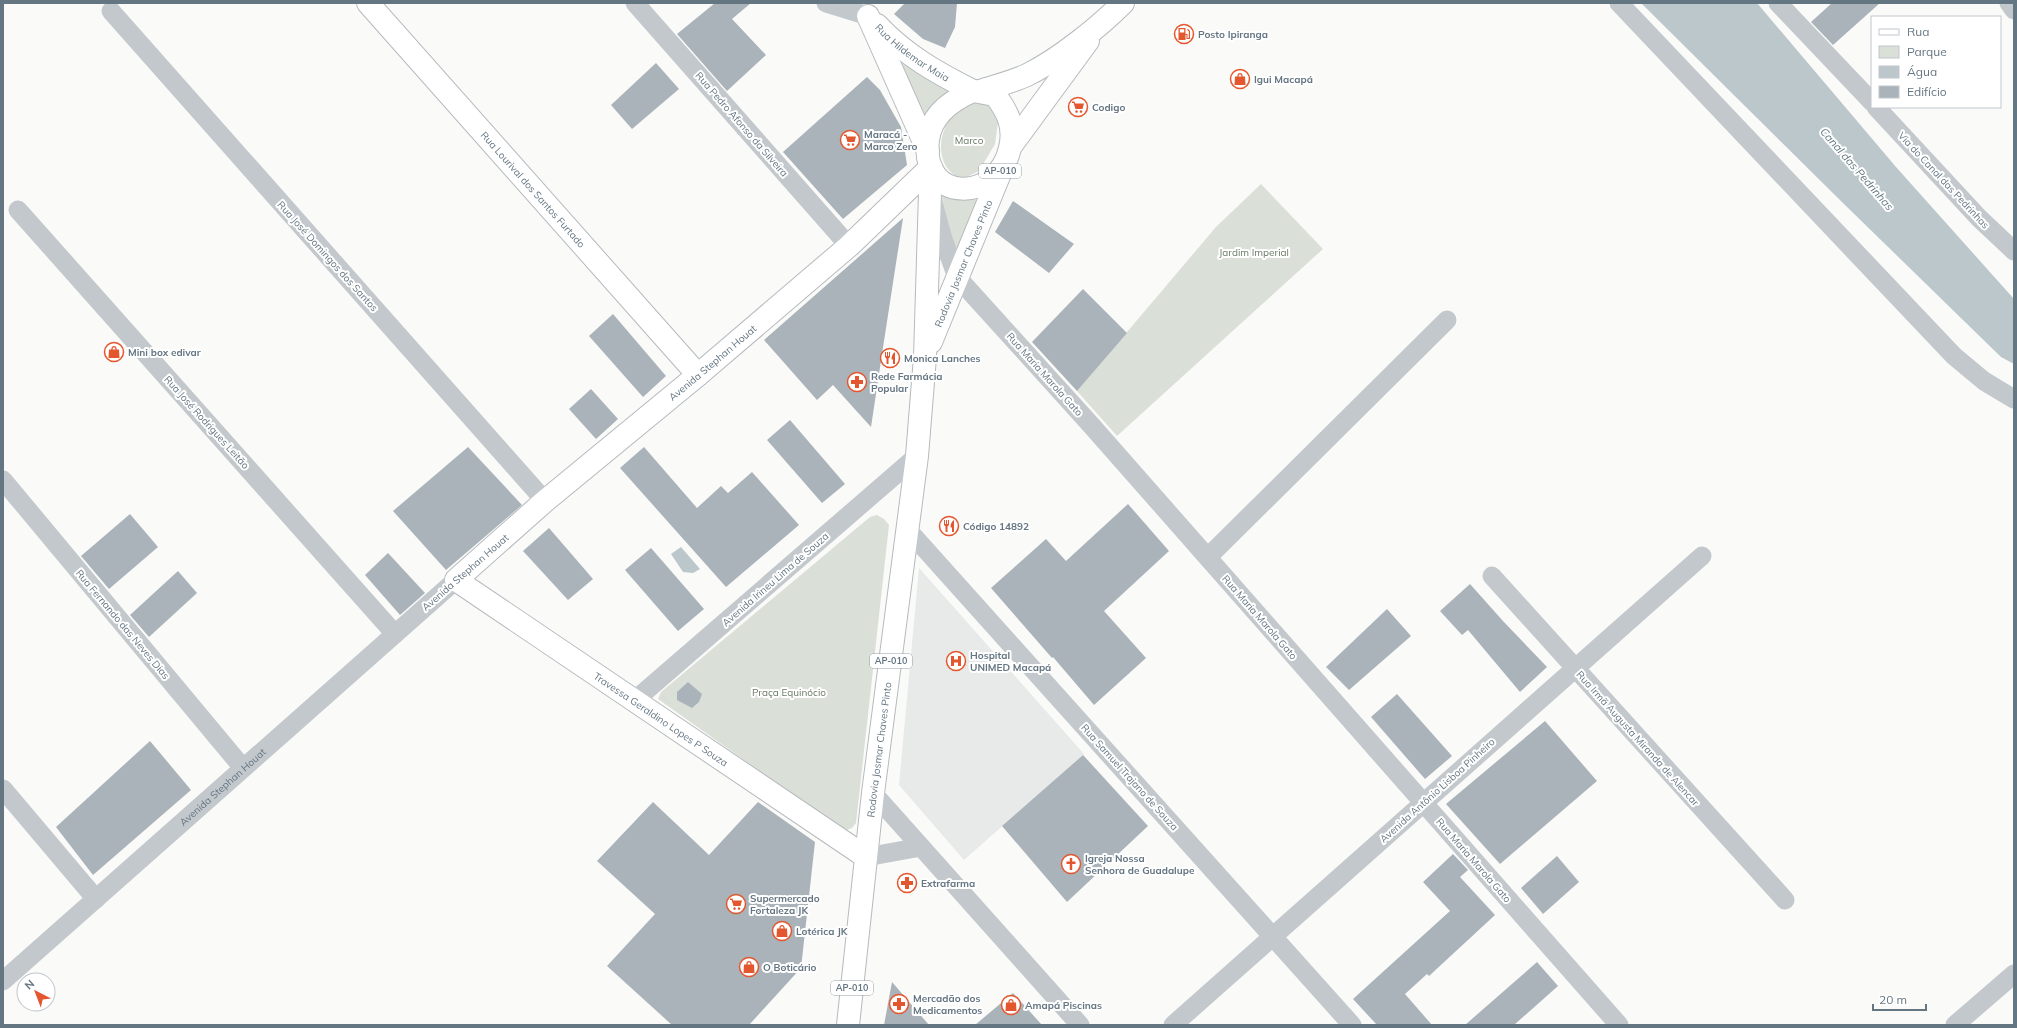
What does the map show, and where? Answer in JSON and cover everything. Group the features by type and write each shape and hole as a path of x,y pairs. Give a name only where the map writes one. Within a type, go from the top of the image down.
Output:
{"main road":[{"name":"Rua Lourival dos Santos Furtado","path":"368,3 698,375"},
{"name":"AP-010","path":"977,91 995,96 1011,121 1013,133 1008,158 1001,171 984,184 972,188 952,188 937,179 930,171 928,138 941,111 955,99 977,91 1025,76 1038,69 1101,24 1123,3"},
{"name":"Rua Hildemar Maia","path":"865,10 896,44 940,74 977,91"},
{"path":"865,10 930,171"},
{"name":"AP-010","path":"1011,146 1101,24"},
{"name":"Avenida Stephan Houat","path":"456,580 545,501 698,375 849,246 930,171"},
{"name":"Rodovia Josmar Chaves Pinto","path":"848,1025 873,793 917,456 925,357 930,171"},
{"name":"Rodovia Josmar Chaves Pinto","path":"925,357 1001,171"},
{"name":"Travessa Geraldino Lopes P Souza","path":"456,580 866,856"}],"street":[{"name":"Rua Pedro Afonso da Silveira","path":"635,3 849,246"},
{"path":"826,3 865,10"},
{"path":"1619,3 1954,356 1984,381 2014,399"},
{"path":"1778,3 1871,101"},
{"path":"2009,3 2014,10"},
{"name":"Rua José Domingos dos Santos","path":"111,11 545,501"},
{"name":"Via do Canal das Pedrinhas","path":"1877,108 1979,218 2014,251"},
{"name":"Rua Maria Marola Gato","path":"930,171 944,239 957,277 1208,558 1619,1025"},
{"name":"Rua José Rodrigues Leitão","path":"18,210 395,634"},
{"path":"1208,558 1447,320"},
{"name":"Avenida Irineu Lima de Souza","path":"634,701 917,456"},
{"name":"Rua Fernando das Neves Dias","path":"3,480 243,768"},
{"name":"Rua Samuel Trajano de Souza","path":"908,530 1352,1025"},
{"name":"Avenida Antônio Lisboa Pinheiro","path":"1173,1025 1702,556"},
{"name":"Rua Irmã Augusta Miranda de Alencar","path":"1492,576 1785,900"},
{"name":"Avenida Stephan Houat","path":"3,981 456,580"},
{"path":"3,789 96,899"},
{"path":"873,793 1080,1025"},
{"path":"866,856 921,847"},
{"path":"1955,1025 2014,974"}],"shaded area":[{"name":"Hospital UNIMED Macapá","path":"919,568 1084,754 964,860 899,785"}],"green space":[{"path":"893,59 952,89 924,125"},
{"name":"Marco","path":"969,103 989,104 998,122 995,144 979,171 962,179 953,174 947,167 941,150 944,131 948,122 954,114"},
{"name":"Jardim Imperial","path":"1261,184 1323,249 1117,436 1077,391 1216,227"},
{"path":"941,191 973,196 980,206 956,260 937,196"},
{"name":"Praça Equinócio","path":"877,515 884,519 889,525 856,823 852,828 844,831 658,699 661,692 870,517"}],"water":[{"name":"Canal das Pedrinhas","path":"1641,3 1757,3 1896,167 2014,299 2014,364 2001,357"},
{"path":"681,547 700,569 693,573 683,572 671,554"}],"building":[{"path":"715,3 751,3 732,19 766,55 727,91 677,34"},
{"path":"905,3 957,3 955,27 945,48 923,39 894,14"},
{"path":"1832,3 1880,3 1833,45 1811,22"},
{"path":"656,63 679,89 632,129 611,105"},
{"name":"Maracá - Marco Zero","path":"867,77 880,90 901,127 907,165 843,219 783,152"},
{"path":"1013,201 1074,244 1049,273 995,232"},
{"path":"903,218 871,427 833,385 817,400 764,340"},
{"path":"1083,289 1127,333 1077,391 1032,342"},
{"path":"613,314 666,376 643,397 589,336"},
{"path":"591,389 618,419 596,439 569,409"},
{"path":"790,420 845,484 822,503 767,440"},
{"path":"468,447 522,505 446,570 393,511"},
{"path":"644,447 697,508 721,486 728,493 752,472 799,525 726,587 620,468"},
{"path":"1128,504 1169,551 1104,611 1146,658 1094,705 991,588 1046,539 1066,561"},
{"path":"130,514 158,547 109,589 81,556"},
{"path":"549,528 593,579 568,600 523,551"},
{"path":"651,548 704,609 678,631 625,570"},
{"path":"388,553 425,593 400,615 365,575"},
{"path":"178,571 197,593 149,637 130,615"},
{"path":"1470,584 1547,667 1520,692 1468,630 1462,635 1440,611"},
{"path":"1387,609 1411,636 1349,690 1326,667"},
{"path":"688,682 702,694 699,702 692,708 677,700 677,692"},
{"path":"1397,694 1452,756 1425,779 1371,717"},
{"path":"1545,721 1597,781 1500,864 1446,804"},
{"path":"150,741 191,790 93,875 56,827"},
{"name":"Igreja Nossa Senhora de Guadalupe","path":"1083,755 1148,826 1067,902 1002,826"},
{"name":"Supermercado Fortaleza JK","path":"653,802 709,855 758,802 815,842 801,968 749,1025 672,1025 607,966 655,914 597,861"},
{"path":"1453,854 1468,870 1460,877 1495,915 1429,976 1427,974 1405,994 1432,1025 1377,1025 1353,999 1450,911 1423,882"},
{"path":"1557,856 1579,882 1543,914 1521,888"},
{"path":"1537,962 1558,986 1514,1025 1465,1025"},
{"name":"Mercadão dos Medicamentos","path":"892,982 929,1025 884,1025"},
{"name":"Amapá Piscinas","path":"1013,993 1042,1025 975,1025"}],"place":[{"name":"Posto Ipiranga","path":"1184,34"},
{"name":"Igui Macapá","path":"1240,79"},
{"name":"Codigo","path":"1078,107"},
{"name":"Maracá - Marco Zero","path":"850,140"},
{"name":"Mini box edivar","path":"114,352"},
{"name":"Monica Lanches","path":"890,358"},
{"name":"Rede Farmácia Popular","path":"857,382"},
{"name":"Código 14892","path":"949,526"},
{"name":"Hospital UNIMED Macapá","path":"956,661"},
{"name":"Igreja Nossa Senhora de Guadalupe","path":"1071,864"},
{"name":"Extrafarma","path":"907,883"},
{"name":"Supermercado Fortaleza JK","path":"736,904"},
{"name":"Lotérica JK","path":"782,931"},
{"name":"O Boticário","path":"749,967"},
{"name":"Mercadão dos Medicamentos","path":"899,1004"},
{"name":"Amapá Piscinas","path":"1011,1005"}]}
